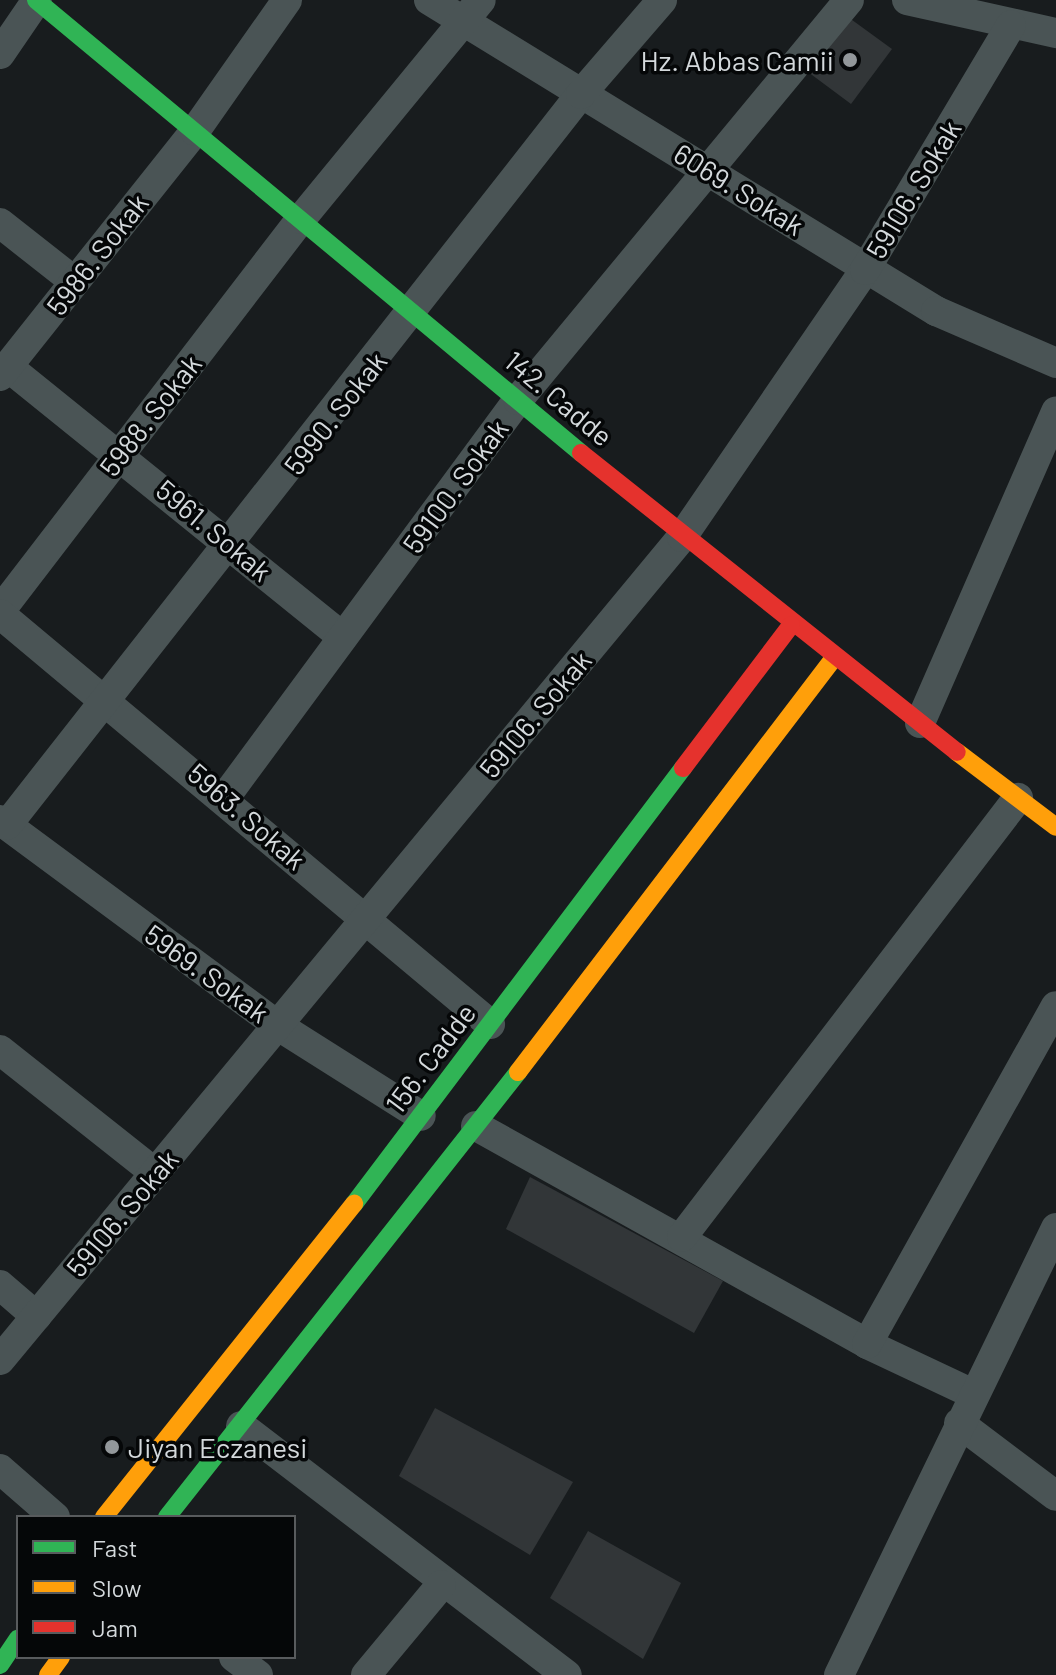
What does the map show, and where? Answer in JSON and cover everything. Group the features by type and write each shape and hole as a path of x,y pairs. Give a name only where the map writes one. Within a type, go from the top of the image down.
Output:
{"street":[{"name":"142. Cadde","path":"36,0 682,537 791,625 1056,827"},
{"path":"0,54 36,0"},
{"name":"5986. Sokak","path":"4,372 195,131 287,0"},
{"name":"6069. Sokak","path":"429,0 473,11 581,94 705,165 865,270 936,311 1056,363"},
{"name":"5990. Sokak","path":"4,822 111,701 581,94 662,0"},
{"name":"59100. Sokak","path":"226,796 518,400 705,165 849,0"},
{"path":"907,0 1056,33"},
{"name":"5988. Sokak","path":"0,613 301,219 473,11"},
{"name":"59106. Sokak","path":"0,1360 682,537 865,270 1011,25"},
{"path":"0,223 75,282"},
{"name":"5961. Sokak","path":"4,372 121,453 343,637"},
{"path":"920,723 1056,411"},
{"name":"5963. Sokak","path":"0,613 226,796 490,1024"},
{"name":"156. Cadde","path":"106,1515 421,1116 791,625"},
{"path":"169,1515 476,1126 834,658"},
{"path":"682,1237 1018,798"},
{"name":"5969. Sokak","path":"4,822 277,1025 421,1116"},
{"path":"867,1344 1056,1006"},
{"path":"0,1050 155,1173"},
{"path":"476,1126 682,1237 867,1344 971,1393"},
{"path":"839,1675 971,1393 1056,1228"},
{"path":"0,1285 36,1316"},
{"path":"959,1423 1056,1496"},
{"path":"241,1426 441,1585 567,1675"},
{"path":"0,1469 53,1515"},
{"path":"366,1675 441,1585"},
{"path":"0,1665 16,1641"},
{"path":"237,1659 258,1675"}],"building":[{"name":"Hz. Abbas Camii","path":"848,17 892,49 851,104 808,72"},
{"path":"530,1177 723,1281 694,1333 506,1229"},
{"path":"435,1408 573,1482 530,1555 399,1476"},
{"path":"588,1531 681,1583 643,1659 550,1598"}],"traffic: fast":[{"path":"36,0 581,453"},
{"path":"354,1204 683,768"},
{"path":"169,1515 518,1072"},
{"path":"0,1665 16,1641"}],"traffic: slow":[{"path":"518,1072 834,658"},
{"path":"957,752 1056,827"},
{"path":"106,1515 354,1204"},
{"path":"48,1675 60,1659"}],"traffic: jam":[{"path":"581,453 957,752"},
{"path":"683,768 791,625"}],"place":[{"name":"Hz. Abbas Camii","path":"850,60"},
{"name":"Jiyan Eczanesi","path":"112,1447"}]}
